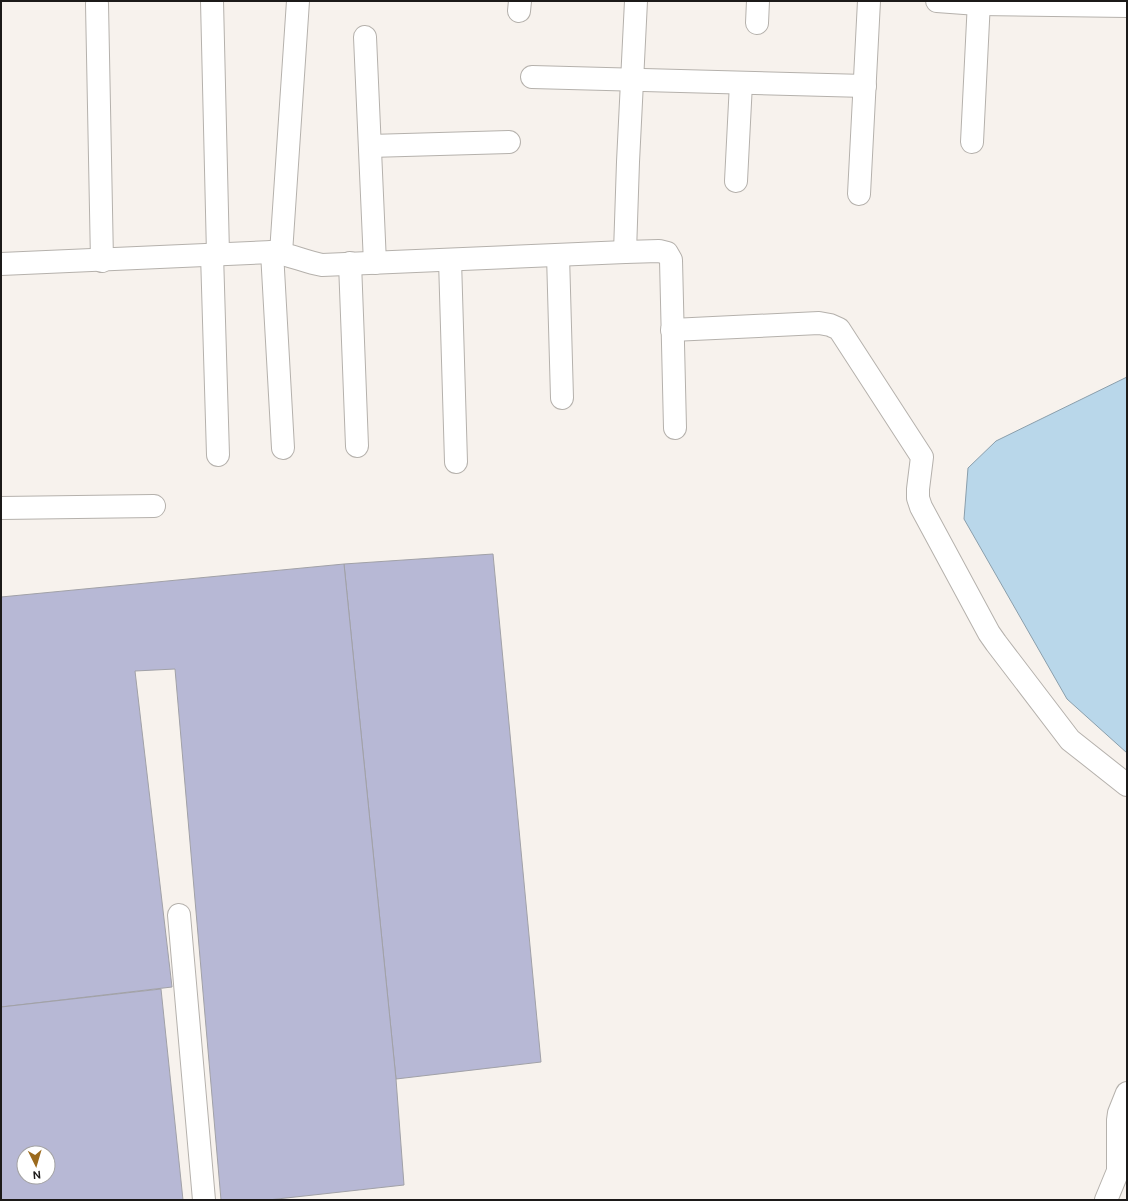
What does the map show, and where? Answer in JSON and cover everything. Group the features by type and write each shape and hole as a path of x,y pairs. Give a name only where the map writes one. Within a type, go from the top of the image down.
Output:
{"street":[{"path":"212,1 218,455"},
{"path":"283,448 276,253 298,1"},
{"path":"625,252 636,1"},
{"path":"757,23 758,1"},
{"path":"859,194 869,1"},
{"path":"937,1 1081,3 1127,6"},
{"path":"972,142 978,2"},
{"path":"97,4 102,261"},
{"path":"364,37 376,263"},
{"path":"532,76 865,86"},
{"path":"736,181 741,83"},
{"path":"370,146 509,142"},
{"path":"1,264 102,261 215,254 276,253 322,265 659,251 667,253 671,260 675,428"},
{"path":"558,255 562,398"},
{"path":"450,260 456,462"},
{"path":"350,263 357,446"},
{"path":"672,330 819,323 830,325 839,329 922,457 918,494 921,507 989,633 1070,740 1127,785"},
{"path":"1,508 154,506"},
{"path":"179,915 204,1200"},
{"path":"1106,1200 1118,1171 1118,1120 1119,1112 1127,1092"}],"water":[{"path":"1127,377 1127,753 1067,699 964,519 968,468 996,441"}],"building":[{"path":"493,554 541,1062 396,1079 344,564"},
{"path":"344,564 396,1079 404,1185 268,1200 221,1200 175,669 135,671 172,987 1,1007 1,597"},
{"path":"161,989 183,1200 1,1200 1,1007"}]}
